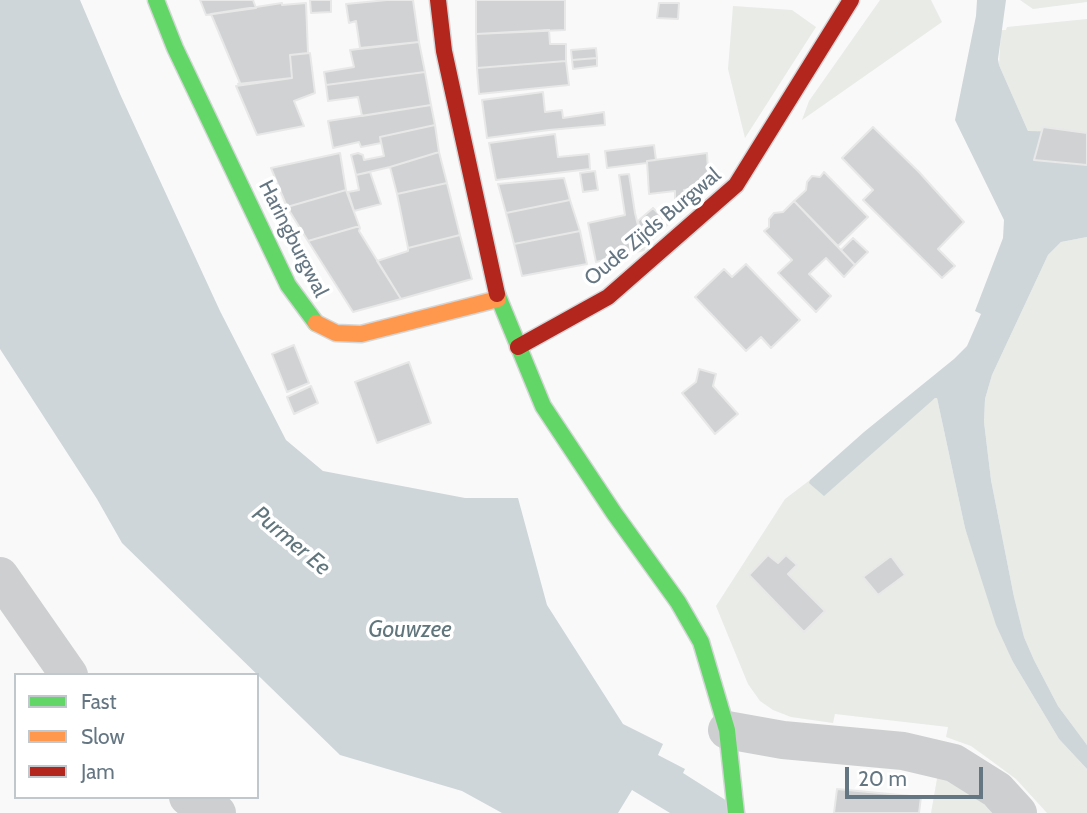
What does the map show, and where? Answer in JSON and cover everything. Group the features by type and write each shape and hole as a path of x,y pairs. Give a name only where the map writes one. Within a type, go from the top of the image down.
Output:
{"street":[{"name":"Haringburgwal","path":"156,0 288,285 317,325 337,333 360,334 498,299"},
{"path":"439,0 444,51 498,299 543,406 614,513 678,602 701,642 727,730 736,813"},
{"name":"Oude Zijds Burgwal","path":"518,347 608,297 736,185 851,0"},
{"path":"0,576 68,673"},
{"path":"727,730 783,740 903,751 954,763 998,790 1018,813"},
{"path":"192,799 217,813"}],"shaded area":[{"path":"880,0 931,0 942,22 802,120 809,101"},
{"path":"1020,0 1087,0 1087,2 1033,9"},
{"path":"733,6 792,10 816,27 745,138 728,69"},
{"path":"1087,19 1087,132 1028,131 999,65 1001,30 1006,30 1007,27"},
{"path":"1087,237 1087,745 1058,706 1024,637 991,480 984,422 985,399 992,375 1048,255 1061,242"},
{"path":"935,398 965,528 1013,662 1059,739 1087,769 1087,813 1047,813 1016,779 971,746 946,737 948,727 835,714 833,723 791,717 773,710 760,701 748,684 716,606 785,499"},
{"path":"938,773 997,813 931,813"}],"water":[{"name":"Gouwzee","path":"0,0 80,0 120,94 220,311 286,440 323,471 465,498 518,498 547,605 623,724 663,744 658,755 685,769 683,773 746,813 670,813 632,790 618,813 502,813 462,791 340,755 259,676 259,673 256,673 122,543 97,499 0,349"},
{"path":"977,0 1006,0 999,65 1028,131 1087,132 1087,237 1061,242 1048,255 992,375 985,399 984,422 991,480 1024,637 1058,706 1087,745 1087,769 1059,739 1013,662 996,625 965,528 937,398 824,496 809,483 864,432 954,359 967,346 981,314 975,311 1003,238 1004,220 955,120"}],"building":[{"path":"200,0 253,0 256,8 206,15"},
{"path":"310,0 331,0 331,12 311,13"},
{"path":"413,0 419,42 360,48 356,21 349,23 346,4"},
{"path":"476,0 565,0 565,30 476,34"},
{"path":"282,3 306,3 308,53 290,55 292,78 238,84 240,83 211,14"},
{"path":"659,3 679,3 678,19 657,18"},
{"path":"549,30 550,44 566,44 566,61 477,68 476,34"},
{"path":"419,42 425,72 326,85 324,72 354,67 350,50"},
{"path":"596,48 597,58 572,60 571,50"},
{"path":"310,53 315,93 294,101 304,126 257,135 236,86 292,78 290,55"},
{"path":"597,58 597,66 573,69 572,60"},
{"path":"566,61 569,85 479,94 477,68"},
{"path":"425,72 431,105 362,116 358,97 328,101 326,85"},
{"path":"543,92 545,112 562,110 563,118 604,112 605,125 487,138 482,100"},
{"path":"431,105 435,125 380,137 381,143 361,147 359,142 333,148 328,121"},
{"path":"435,125 439,152 356,175 351,155 358,153 363,155 364,160 384,156 380,137"},
{"path":"873,127 964,222 938,249 955,266 942,278 863,200 873,190 842,158"},
{"path":"1043,127 1087,133 1087,165 1034,160"},
{"path":"555,134 558,157 589,154 590,169 496,180 489,143"},
{"path":"654,145 656,160 607,168 605,151"},
{"path":"439,152 447,183 397,194 390,167"},
{"path":"340,153 346,190 287,207 271,168"},
{"path":"707,153 709,187 684,190 685,198 675,200 675,191 649,194 647,161"},
{"path":"595,171 598,190 583,192 580,173"},
{"path":"370,172 381,204 354,211 348,192 359,190 356,175"},
{"path":"824,172 868,217 838,246 794,201 806,190 807,182 812,176 820,177"},
{"path":"629,174 644,250 596,262 588,223 625,215 619,175"},
{"path":"564,178 570,200 506,213 498,184"},
{"path":"447,183 460,235 408,248 397,194"},
{"path":"346,190 360,228 308,241 287,207"},
{"path":"570,200 580,231 514,244 506,213"},
{"path":"794,201 855,265 844,277 826,258 809,274 831,296 816,312 778,273 792,260 764,231 769,227 769,219 774,213 783,212"},
{"path":"653,208 668,224 644,248 638,221"},
{"path":"360,228 359,231 401,299 353,312 308,241"},
{"path":"580,231 587,264 522,276 514,244"},
{"path":"460,235 472,279 401,299 377,261 408,251 408,248"},
{"path":"853,238 868,252 855,265 841,250"},
{"path":"746,264 800,320 771,348 761,337 746,351 695,297 724,269 732,277"},
{"path":"294,345 309,383 287,392 272,354"},
{"path":"409,362 431,423 377,443 355,382"},
{"path":"699,369 716,374 713,386 738,414 715,434 682,393 696,382"},
{"path":"311,386 318,403 294,414 287,397"},
{"path":"768,555 778,563 786,555 797,565 788,574 825,611 804,632 749,575"},
{"path":"891,556 905,575 878,595 863,577"},
{"path":"837,789 921,797 919,813 834,813"}],"traffic: fast":[{"path":"156,0 175,48 288,285 316,323"},
{"path":"497,294 543,406 614,513 678,602 701,642 727,730 736,813"}],"traffic: slow":[{"path":"316,323 336,333 361,334 498,299"}],"traffic: jam":[{"path":"438,0 444,51 497,294"},
{"path":"518,347 608,297 736,185 851,0"}],"water label":[{"name":"Purmer Ee","path":"291,541"}]}
